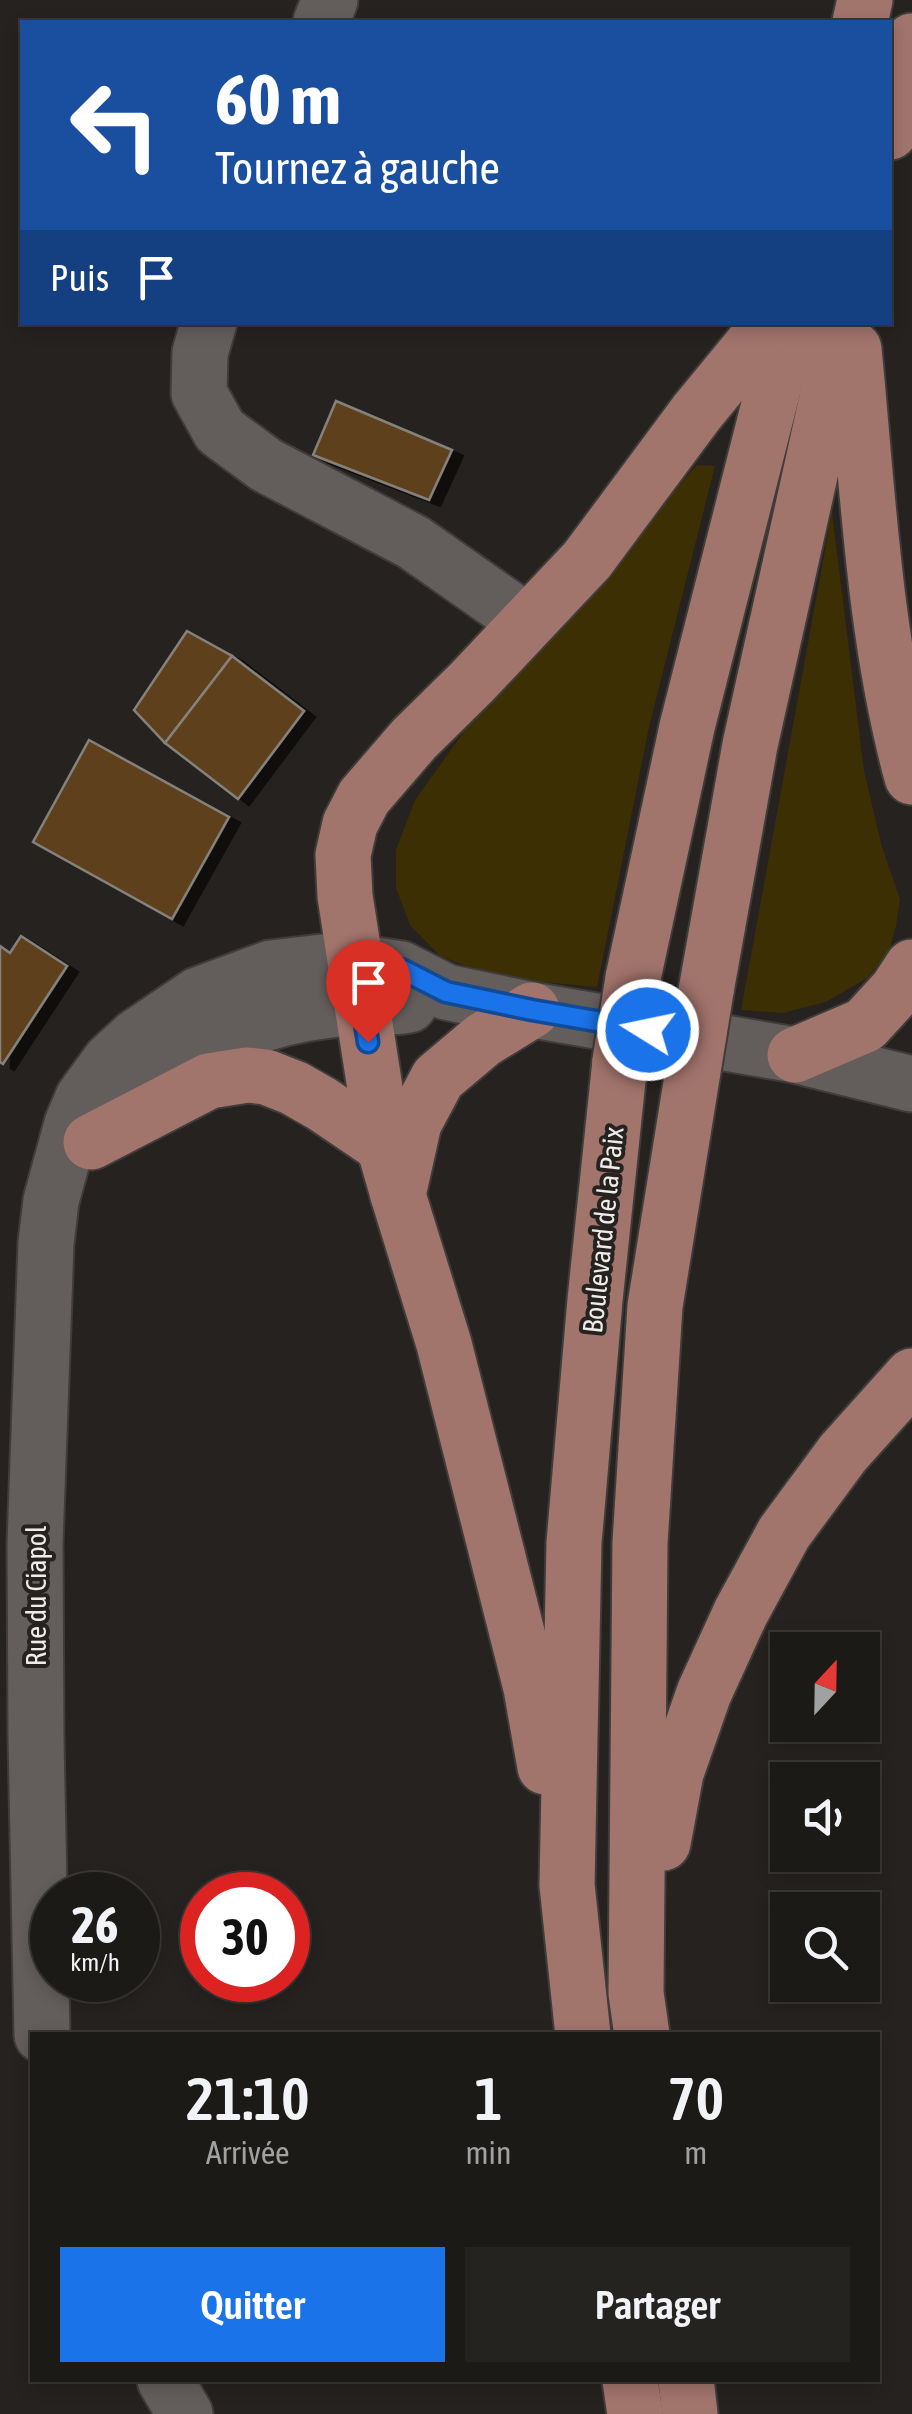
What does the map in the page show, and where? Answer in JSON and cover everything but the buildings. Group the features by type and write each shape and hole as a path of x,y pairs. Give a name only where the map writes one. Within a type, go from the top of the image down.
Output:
{"main road":[{"path":"892,124 912,41"},
{"path":"567,1885 531,1688 444,1344 391,1171 345,896 343,855 350,824 364,797 414,739 587,560 769,325"},
{"name":"Boulevard de la Paix","path":"584,2032 567,1885 574,1543 620,1061 633,978 687,728 789,325"},
{"path":"639,2014 640,1543 654,1306 682,1053 706,991 750,745 847,325"},
{"path":"848,325 873,567 912,777"},
{"path":"794,1055 865,1025 898,990 912,967"},
{"path":"391,1171 438,1078 483,1040 532,1010"},
{"path":"77,1151 210,1080 247,1075 294,1088 322,1104 391,1171"},
{"path":"639,2014 676,1773 704,1692 784,1533 842,1453 912,1376"},
{"path":"630,2382 635,2414"},
{"path":"686,2382 690,2414"}],"street":[{"path":"207,325 200,353 199,393 220,431 266,465 412,542 527,622"},
{"name":"Rue du Ciapol","path":"42,2032 35,1543 46,1243 52,1201 77,1151 72,1124 82,1098 110,1061 136,1036 198,995 271,968 300,963 359,984 401,969 446,992 532,1010 682,1053 794,1055 912,1084"},
{"path":"166,2382 186,2414"}],"shaded area":[{"path":"697,465 715,466 649,727 597,987 497,978 440,956 410,925 396,888 396,850 415,800 478,712"},
{"path":"832,512 864,771 882,847 900,899 896,926 888,955 867,978 826,1002 783,1013 741,1010"}],"route":[{"path":"368,1042 355,962 401,969 446,992 648,1030"}]}
